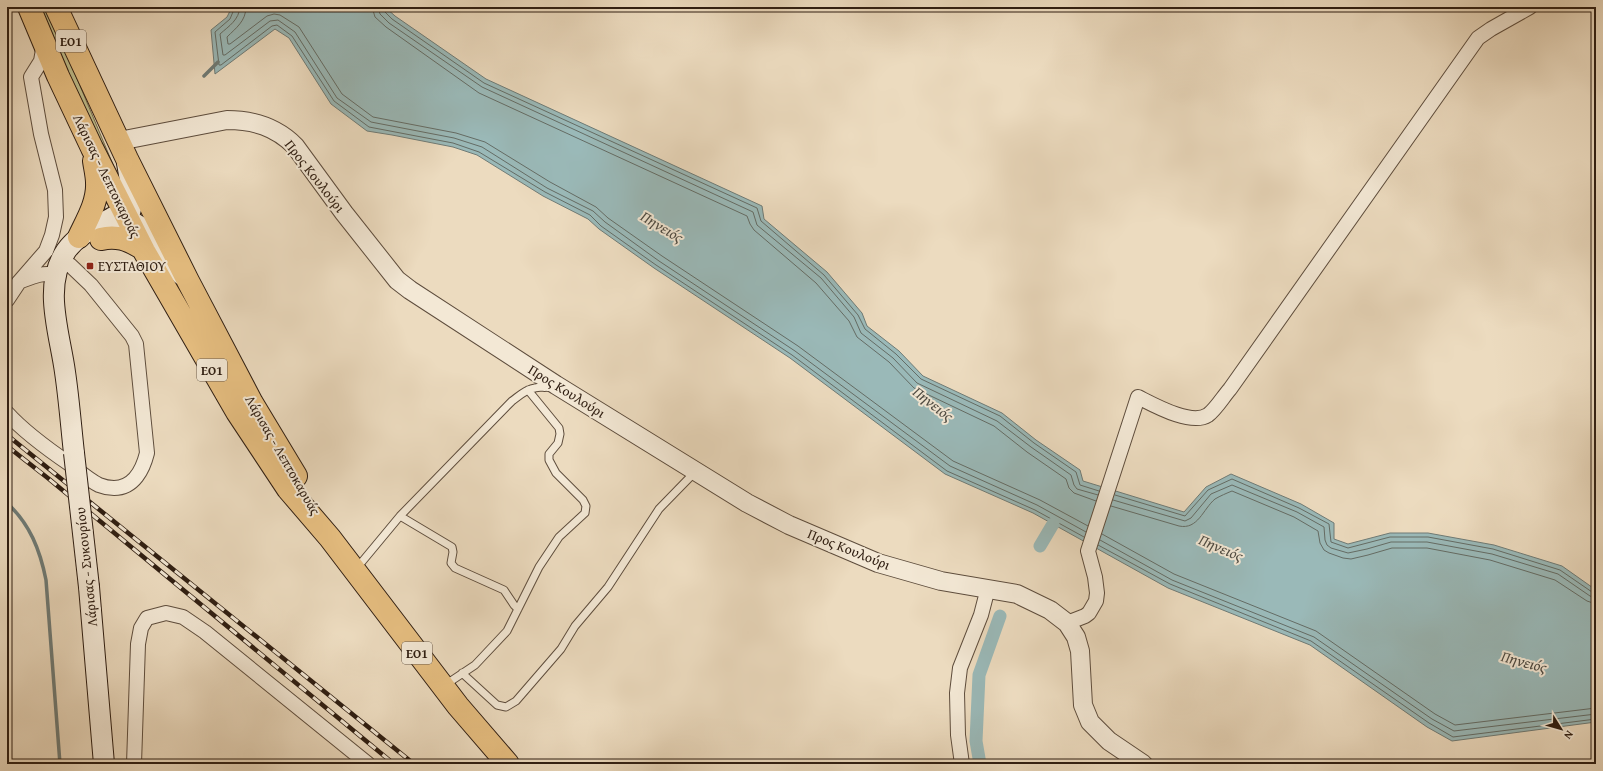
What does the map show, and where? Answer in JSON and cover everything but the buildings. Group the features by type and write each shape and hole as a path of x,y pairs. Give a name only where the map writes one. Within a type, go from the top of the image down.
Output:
{"main road":[{"name":"Λάρισας - Λεπτοκαρυάς","path":"29,7 58,76 142,248 192,337 262,451 288,489 330,538 443,686 508,764"},
{"name":"Λάρισας - Λεπτοκαρυάς","path":"57,8 123,150 188,281 252,403 299,481 330,538"},
{"path":"79,237 96,198 98,184 92,148"},
{"path":"123,150 132,208 128,219 149,234 163,255 188,281"},
{"name":"Λάρισας - Συκουρίου","path":"63,270 86,246 121,228 128,219 116,216 79,237 66,252 59,265 63,270 65,283 65,371 89,587 104,764"},
{"path":"101,239 110,237 118,238 142,248"}],"street":[{"path":"1067,623 1090,613 1096,601 1097,593 1095,577 1088,551 1138,398 1170,412 1198,419 1208,414 1230,389 1478,38 1530,7"},
{"path":"7,300 19,282 46,251 52,235 56,217 55,190 41,134 31,77 41,61 44,42"},
{"name":"Προς Κουλούρι","path":"123,150 227,120 245,120 275,131 295,146 344,213 397,280 432,306 556,385 754,507 811,534 878,563 941,581 1018,594 1050,610 1067,623 1076,637 1080,651 1081,696 1086,714 1094,728 1109,741 1143,764"},
{"path":"7,413 56,454 92,480 103,486 115,488 127,485 132,482 144,464 147,453 136,344 132,336 91,285 63,270 40,274 19,282"},
{"path":"962,764 958,735 957,693 960,668 981,615 988,588"},
{"path":"134,764 138,644 141,628 147,618 166,613 183,617 205,632 368,764"}],"lane":[{"path":"354,571 400,516 499,412 528,390 537,387 548,388 556,385"},
{"path":"443,686 475,665 507,631 539,568 551,549 559,537 585,513 586,506 583,500 556,473 549,460 549,454 558,442 560,434 559,428 528,390"},
{"path":"462,673 497,704 506,706 516,701 561,649 575,626 608,587 659,509 696,471"},
{"path":"400,516 452,547 453,552 451,563 455,568 504,590 514,606 518,609"}],"shaded area":[{"path":"38,7 47,7 122,186 76,103"}],"water":[{"name":"Πηνειός","path":"232,7 385,7 395,16 486,79 762,206 764,219 827,272 862,313 867,326 899,351 923,376 1002,413 1036,440 1080,470 1083,481 1184,512 1206,487 1231,474 1301,504 1334,523 1334,539 1348,544 1390,533 1428,533 1494,545 1562,566 1596,590 1596,722 1452,741 1427,727 1310,645 1168,588 1033,513 945,474 790,358 654,268 599,229 588,219 543,196 477,155 453,147 367,131 331,104 289,38 275,29 215,74 211,30 227,17"}],"waterway":[{"path":"204,76 218,62"},
{"path":"7,503 22,520 33,538 41,558 46,580 60,764"},
{"path":"1040,546 1053,524"},
{"path":"980,764 976,741 979,675 1000,616"}],"railway":[{"path":"7,435 414,764"},
{"path":"7,446 394,764"}],"place":[{"name":"ΕΥΣΤΑΘΙΟΥ","path":"90,266"}]}
